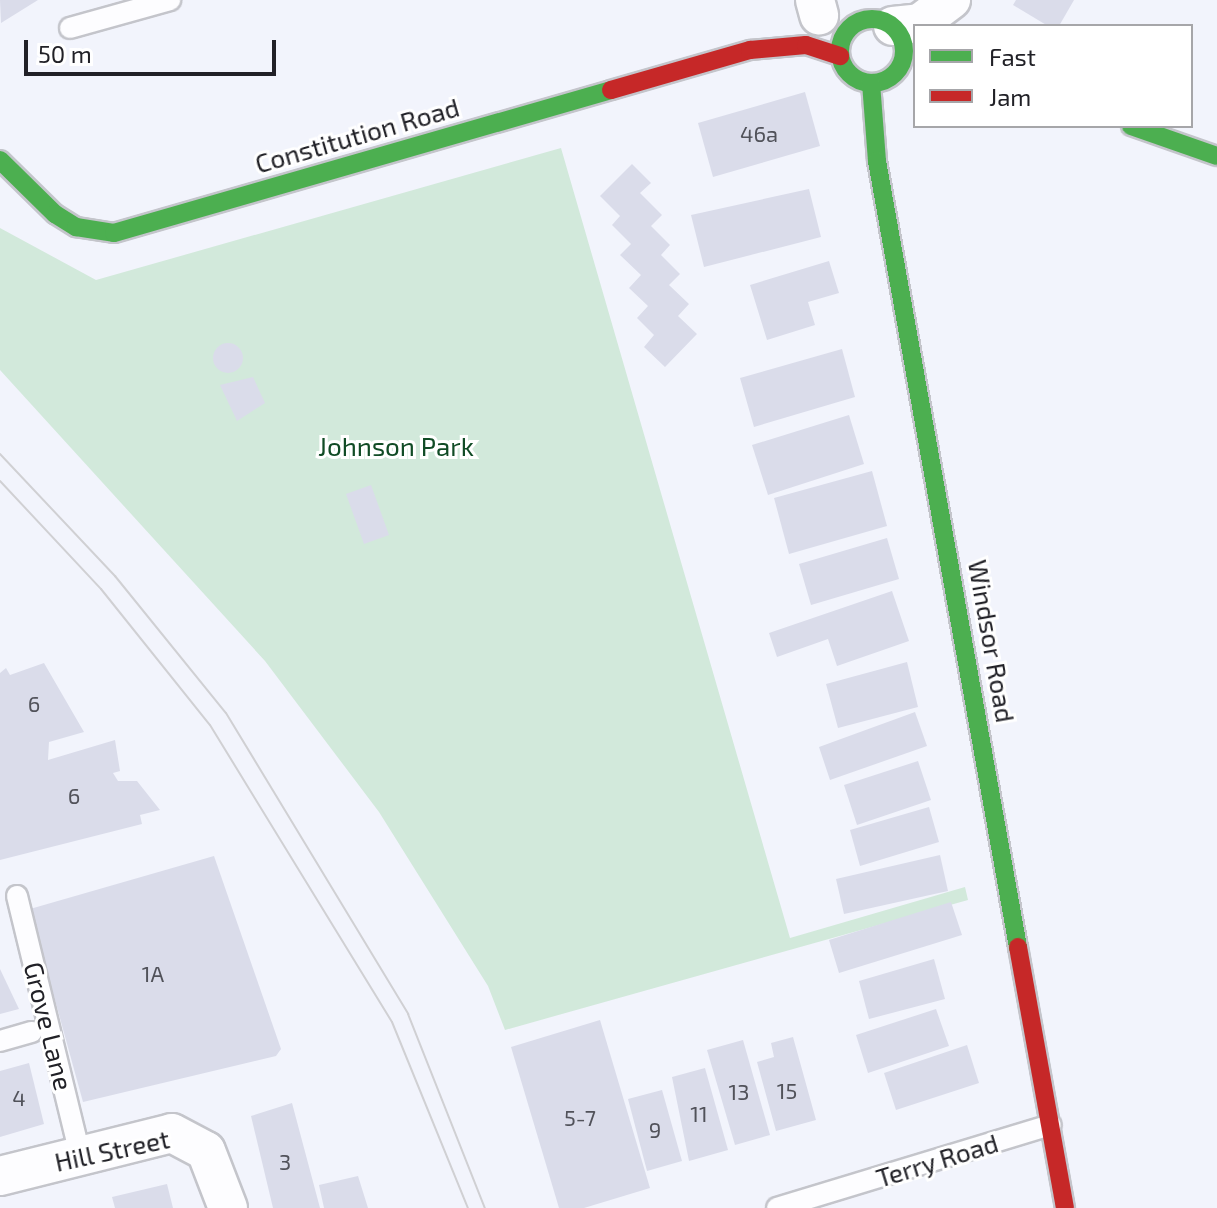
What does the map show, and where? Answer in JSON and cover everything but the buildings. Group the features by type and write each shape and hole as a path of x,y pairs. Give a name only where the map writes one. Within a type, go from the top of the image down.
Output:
{"street":[{"path":"916,24 951,0"},
{"path":"959,24 962,0"},
{"name":"Constitution Road","path":"750,50 806,15 893,30"},
{"path":"913,25 893,30 848,29 840,56 851,74 871,83 913,73"},
{"path":"892,76 904,51 893,30"},
{"name":"Constitution Road","path":"0,160 55,214 76,227 114,233 750,50 806,45 840,56"},
{"name":"Windsor Road","path":"871,83 877,161 1065,1208"},
{"path":"1137,128 1217,156"},
{"name":"Hill Street","path":"0,1176 172,1133 190,1138 216,1166 228,1208"}],"lane":[{"path":"70,28 170,0"},
{"name":"Grove Lane","path":"17,896 80,1155"},
{"path":"0,1041 32,1032"},
{"name":"Terry Road","path":"777,1208 1051,1125"}],"green space":[{"name":"Johnson Park","path":"561,148 790,938 965,887 968,900 505,1030 488,986 379,812 265,661 0,370 0,228 96,280"}],"tram line":[{"path":"0,454 115,576 226,713 408,1014 485,1208"},
{"path":"0,481 101,589 210,725 392,1022 468,1208"}],"traffic: fast":[{"path":"872,19 890,25 898,33 904,51 898,69 890,77 872,83 854,77 846,69 840,51 846,33 854,25 872,19"},
{"path":"871,83 877,161 1018,947"},
{"path":"0,160 55,214 76,227 114,233 611,90"},
{"path":"1137,128 1217,156"}],"traffic: jam":[{"path":"611,90 750,50 806,45 840,56"},
{"path":"1018,947 1065,1208"}]}
